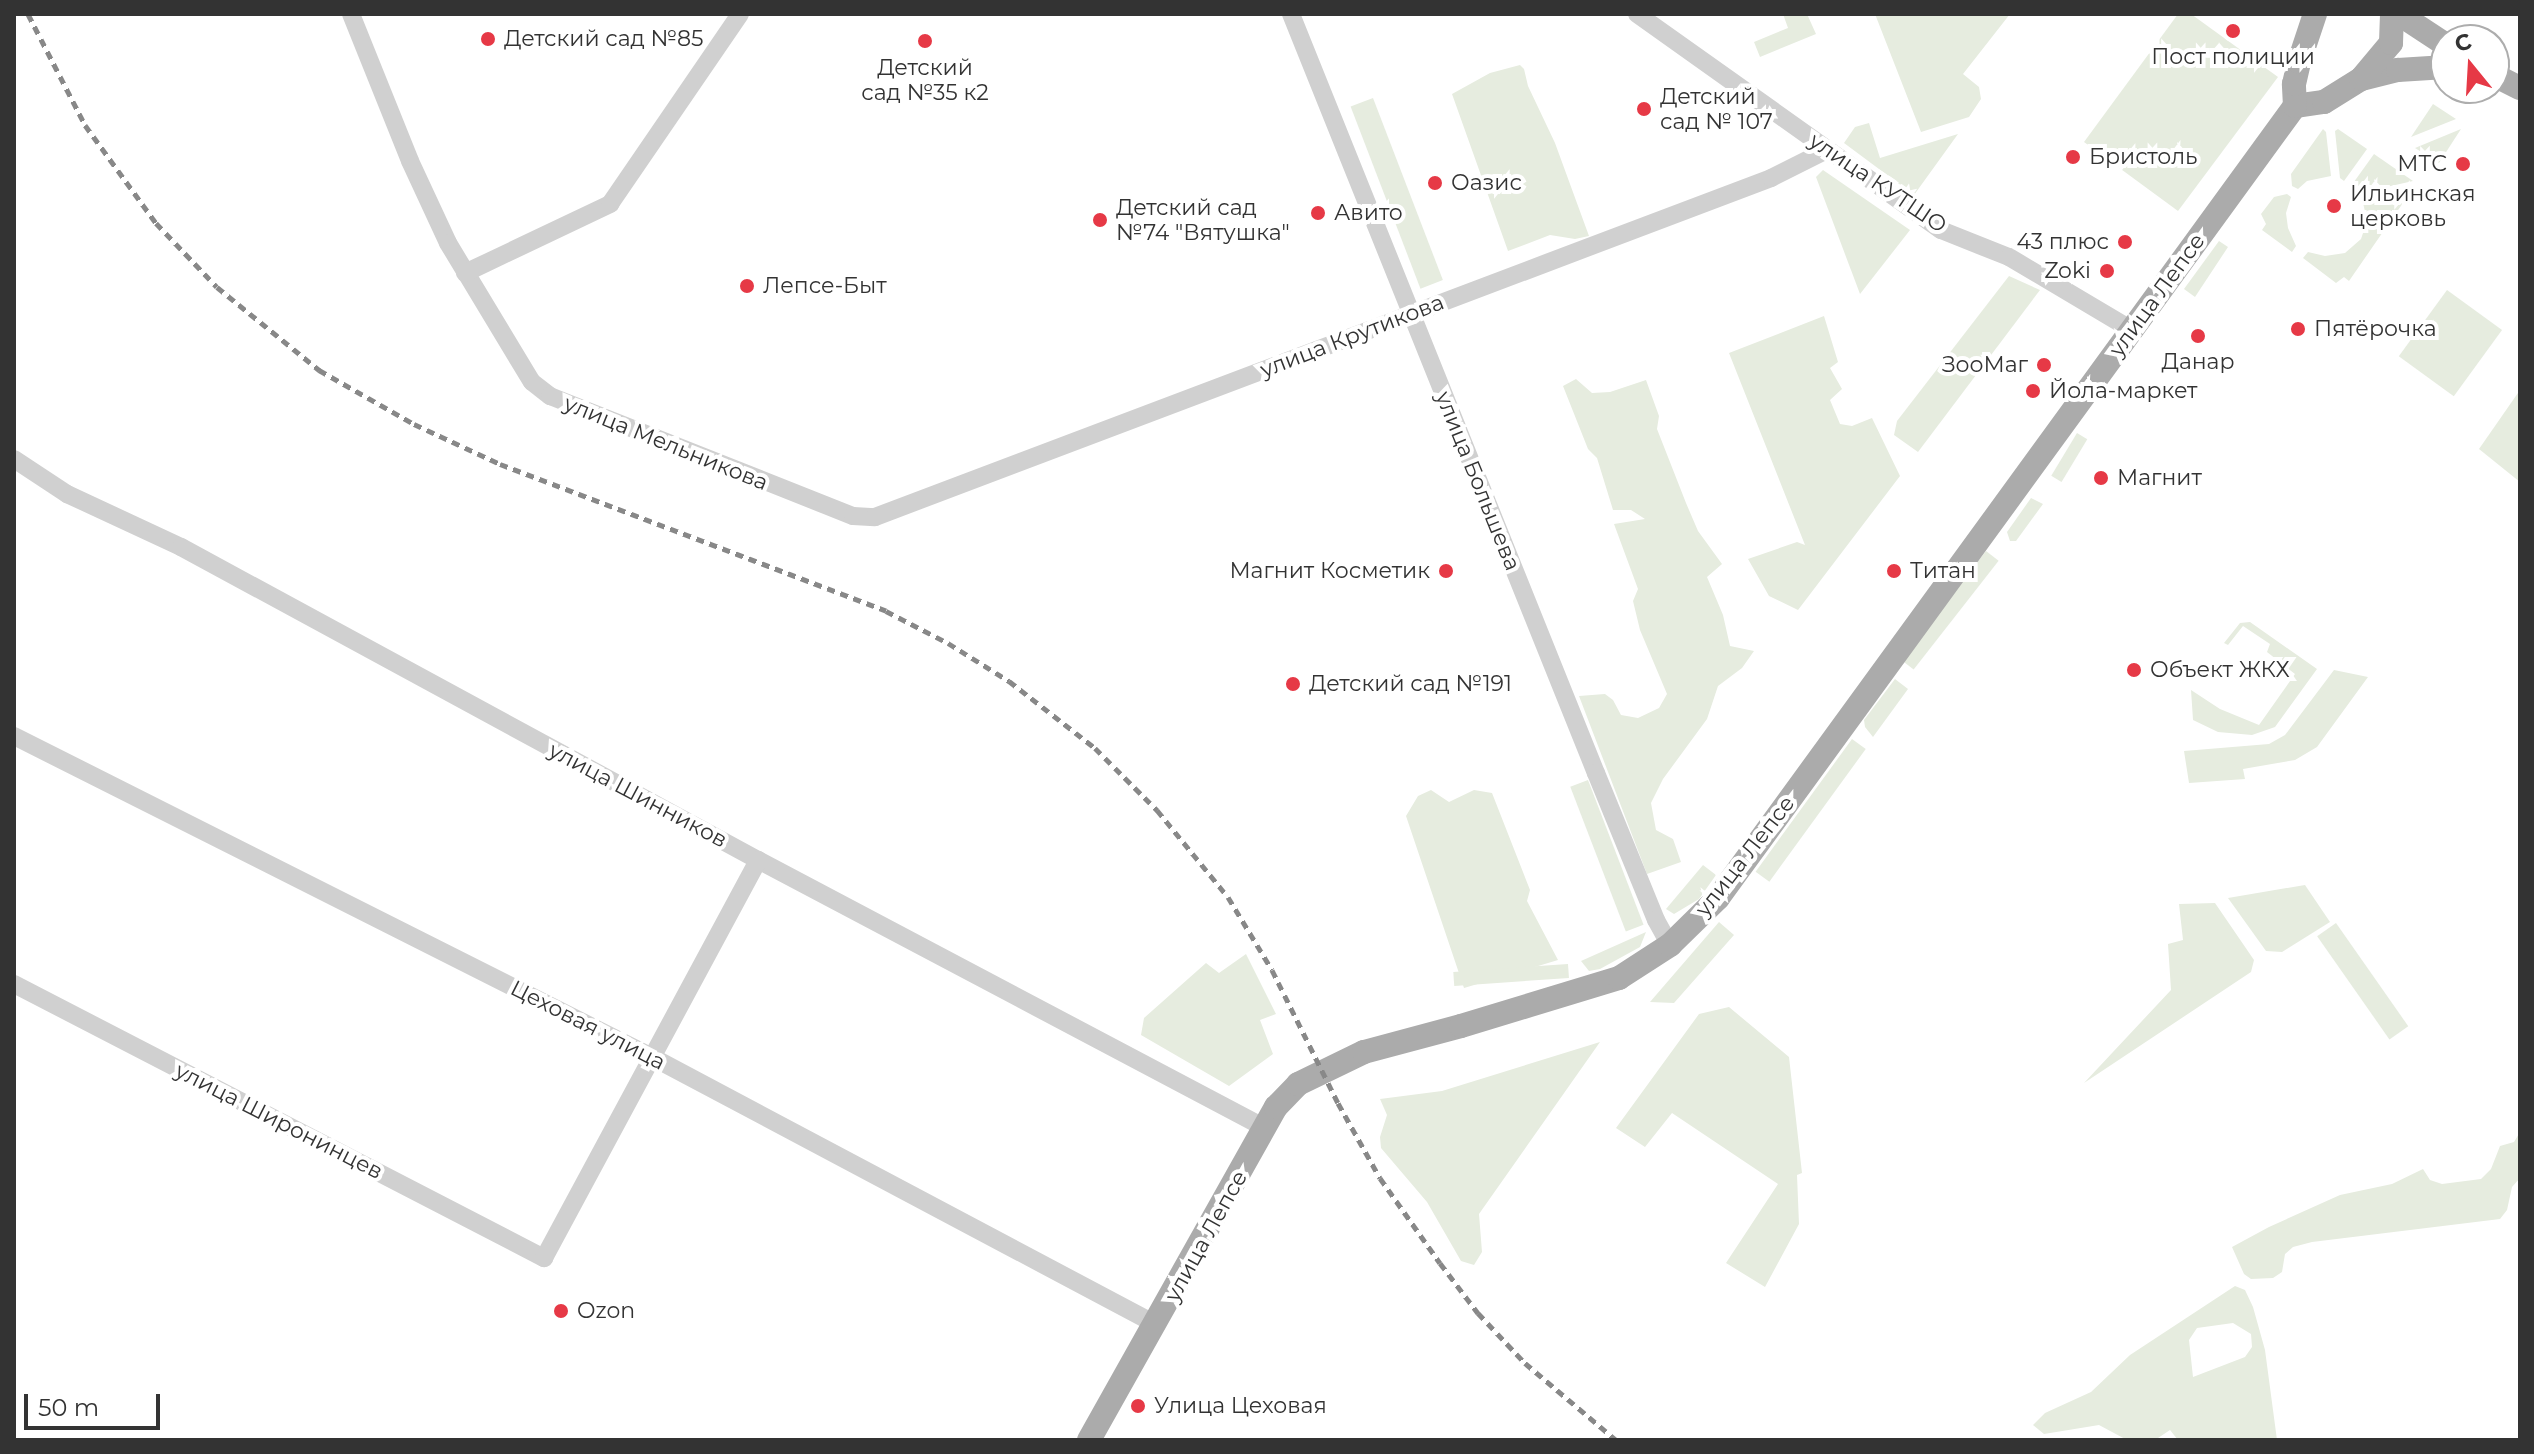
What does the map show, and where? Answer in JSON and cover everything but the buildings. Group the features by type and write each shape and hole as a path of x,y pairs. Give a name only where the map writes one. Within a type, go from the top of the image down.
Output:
{"main road":[{"path":"2315,14 2294,84 2295,106 2324,102 2361,79 2398,70 2430,68"},
{"path":"2304,46 2327,14"},
{"path":"2361,79 2391,43 2392,14"},
{"path":"2399,14 2430,34"},
{"name":"улица Лепсе","path":"1089,1440 1286,1094 1306,1078 1364,1052 1619,978 1670,945 1718,898 2295,106"}],"street":[{"name":"улица Мельникова","path":"351,14 410,161 465,273 532,382 550,396 853,516 875,517"},
{"path":"465,273 610,204 740,14"},
{"name":"улица Большева","path":"1291,14 1602,788 1670,945"},
{"name":"улица КУТШО","path":"1637,14 1941,230 2009,257 2132,330"},
{"name":"улица Крутикова","path":"875,517 1771,178 1827,150"},
{"name":"улица Шинников","path":"14,459 67,494 181,547 758,860 1265,1128"},
{"name":"Цеховая улица","path":"14,736 654,1058 1157,1325"},
{"path":"654,1058 758,860"},
{"name":"улица Широнинцев","path":"14,984 544,1258 654,1058"}],"shaded area":[{"path":"1783,14 1807,14 1816,34 1760,57 1754,42 1788,28"},
{"path":"1875,14 2010,14 1963,74 1979,87 1981,99 1969,117 1921,132"},
{"path":"2178,14 2191,14 2278,77 2178,211 2084,142"},
{"path":"1520,65 1555,143 1589,236 1575,239 1550,235 1508,251 1452,94 1490,73"},
{"path":"1373,98 1443,280 1420,289 1351,107"},
{"path":"2433,104 2456,119 2411,137"},
{"path":"1869,123 1880,158 1958,134 1914,195 1844,143 1855,127"},
{"path":"2323,129 2326,132 2331,176 2307,181 2298,189 2292,186 2291,174"},
{"path":"2338,129 2367,149 2344,181 2340,178 2335,131"},
{"path":"2461,129 2439,163 2415,148"},
{"path":"2374,154 2413,181 2360,193 2351,186"},
{"path":"1823,170 1910,230 1860,294 1816,177"},
{"path":"2414,187 2349,281 2344,277 2336,283 2303,258 2308,252 2325,256 2345,253 2361,239 2367,221 2362,198"},
{"path":"2287,194 2291,197 2286,213 2288,228 2296,246 2292,252 2262,230 2266,224 2261,214 2274,197"},
{"path":"2219,241 2228,247 2195,297 2184,289"},
{"path":"2009,276 2040,290 1918,452 1894,435 1897,421"},
{"path":"2447,290 2502,330 2454,396 2399,356"},
{"path":"1824,316 1838,362 1830,368 1842,389 1830,400 1840,424 1852,426 1872,418 1900,476 1798,610 1769,596 1748,559 1797,542 1805,545 1729,353"},
{"path":"1576,379 1592,393 1610,392 1646,380 1659,416 1657,429 1686,503 1698,531 1722,564 1707,577 1723,615 1730,646 1754,651 1742,668 1718,686 1707,719 1663,779 1651,803 1656,830 1673,839 1681,862 1647,874 1579,696 1605,694 1613,700 1621,715 1638,718 1659,708 1667,694 1640,630 1633,601 1638,589 1614,524 1645,519 1631,510 1613,510 1597,458 1588,449 1563,386"},
{"path":"2520,390 2520,482 2479,449"},
{"path":"2077,433 2087,439 2062,482 2051,476"},
{"path":"2031,498 2043,504 2016,541 2010,541 2007,532"},
{"path":"1986,551 1999,561 1914,670 1901,660"},
{"path":"2250,622 2317,669 2275,727 2252,735 2218,732 2193,720 2191,690 2220,709 2259,725 2295,674 2267,652 2270,644 2243,626 2228,645 2224,643 2240,623"},
{"path":"2334,670 2368,677 2317,747 2295,760 2243,769 2245,779 2189,783 2184,751 2269,744 2285,735"},
{"path":"1895,679 1908,689 1873,737 1864,720"},
{"path":"1852,739 1866,749 1769,882 1756,872"},
{"path":"1588,780 1644,925 1626,932 1570,787"},
{"path":"1431,790 1449,802 1474,790 1492,793 1530,890 1527,901 1558,960 1464,988 1406,816 1418,796"},
{"path":"1703,865 1716,875 1699,899 1674,914 1666,909"},
{"path":"2305,885 2330,922 2282,952 2266,951 2228,898"},
{"path":"2215,903 2254,960 2251,972 2084,1083 2171,990 2168,944 2183,940 2179,904"},
{"path":"1719,922 1734,935 1674,1003 1650,1002"},
{"path":"2336,923 2408,1026 2389,1039 2317,936"},
{"path":"1646,932 1640,947 1600,969 1589,971 1581,961"},
{"path":"1246,954 1276,1014 1260,1020 1273,1054 1229,1086 1141,1035 1144,1018 1206,963 1219,973"},
{"path":"1568,964 1569,978 1454,986 1453,972"},
{"path":"1729,1007 1789,1057 1802,1173 1797,1175 1799,1224 1765,1287 1726,1263 1778,1184 1672,1113 1645,1147 1616,1128 1699,1014"},
{"path":"1600,1042 1479,1214 1482,1252 1474,1265 1461,1261 1427,1202 1381,1148 1380,1137 1387,1115 1380,1099 1442,1091"},
{"path":"2520,1132 2520,1178 2512,1187 2507,1210 2500,1219 2312,1242 2293,1247 2285,1254 2282,1272 2273,1278 2251,1279 2244,1274 2232,1247 2269,1227 2340,1195 2392,1184 2423,1169 2430,1180 2442,1184 2481,1179 2491,1169 2500,1146 2514,1142"},
{"path":"2235,1286 2245,1290 2265,1350 2277,1440 2178,1440 2170,1430 2155,1440 2127,1440 2099,1425 2044,1434 2033,1425 2045,1413 2091,1392 2130,1355","holes":["2233,1323 2251,1334 2252,1347 2245,1357 2193,1377 2189,1340 2197,1328"]}],"railway":[{"path":"28,14 85,125 156,223 217,287 319,370 414,424 500,464 886,611 948,643 1009,681 1095,748 1157,810 1228,897 1272,970 1338,1103 1380,1178 1440,1263 1478,1313 1525,1363 1616,1440"}],"place":[{"name":"Пост полиции","path":"2233,31"},
{"name":"Детский сад №85","path":"488,39"},
{"name":"Детский сад №35 к2","path":"925,41"},
{"name":"Детский сад № 107","path":"1644,109"},
{"name":"Бристоль","path":"2073,157"},
{"name":"МТС","path":"2463,164"},
{"name":"Оазис","path":"1435,183"},
{"name":"Ильинская церковь","path":"2334,206"},
{"name":"Авито","path":"1318,213"},
{"name":"Детский сад №74 \"Вятушка\"","path":"1100,220"},
{"name":"43 плюс","path":"2125,242"},
{"name":"Zoki","path":"2107,271"},
{"name":"Лепсе-Быт","path":"747,286"},
{"name":"Пятёрочка","path":"2298,329"},
{"name":"Данар","path":"2198,336"},
{"name":"ЗооМаг","path":"2044,365"},
{"name":"Йола-маркет","path":"2033,391"},
{"name":"Магнит","path":"2101,478"},
{"name":"Магнит Косметик","path":"1446,571"},
{"name":"Титан","path":"1894,571"},
{"name":"Объект ЖКХ","path":"2134,670"},
{"name":"Детский сад №191","path":"1293,684"},
{"name":"Ozon","path":"561,1311"},
{"name":"Улица Цеховая","path":"1138,1406"}]}
